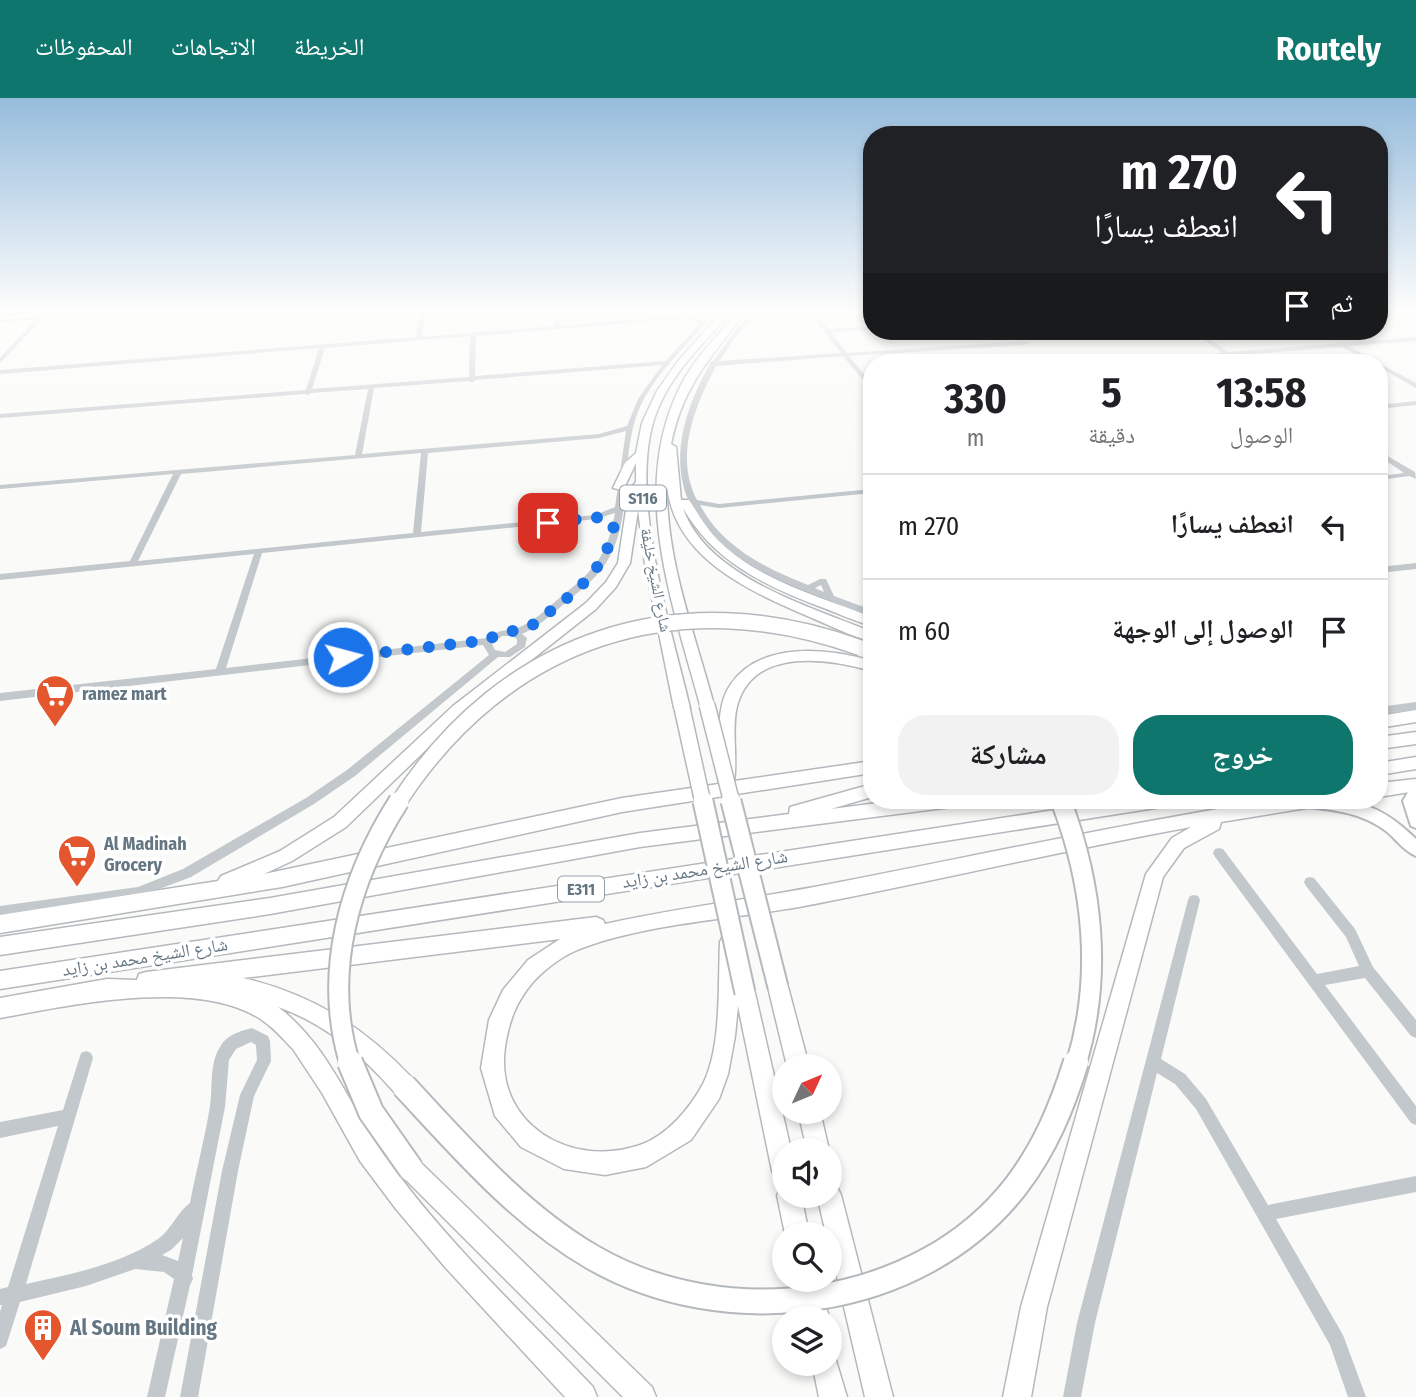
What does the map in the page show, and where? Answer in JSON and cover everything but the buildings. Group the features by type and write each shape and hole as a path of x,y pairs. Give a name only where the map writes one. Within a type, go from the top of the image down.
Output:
{"highway":[{"name":"شارع الشيخ خليفة","path":"675,372 648,420 641,454 642,482 649,548 731,929 736,994"},
{"name":"شارع الشيخ خليفة","path":"694,372 666,435 659,478 661,515 726,782"},
{"path":"666,435 671,447 672,476 681,519 706,553 744,579 863,644"},
{"path":"619,488 630,463 641,454"},
{"path":"672,476 694,520 724,553 757,573 863,618"},
{"path":"192,893 286,856 340,822 458,710 591,606 611,584 624,562 635,490 642,482"},
{"path":"642,1397 411,1168 377,1125 354,1077 341,1028 339,956 346,914 361,871 393,811 433,756 477,712 524,676 573,648 625,630 679,620 753,620 808,630 863,646"},
{"path":"726,782 730,752 729,708 734,694 753,672 767,664 800,655 837,655 863,663"},
{"path":"1388,721 1416,716"},
{"path":"1388,742 1416,738"},
{"path":"1388,768 1416,763"},
{"path":"0,924 282,879 622,805 863,768"},
{"path":"777,782 863,775"},
{"name":"S116","path":"726,782 795,1054"},
{"path":"1388,789 1416,785"},
{"path":"756,825 863,793"},
{"name":"شارع الشيخ محمد بن زايد","path":"0,946 270,906 640,840 881,809"},
{"path":"125,985 209,984 273,994 322,1015 358,1038 498,1186 540,1223 588,1255 643,1281 698,1297 756,1303 813,1298 898,1273 951,1244 997,1208 1032,1164 1065,1092 1085,1024 1091,980 1092,937 1084,867 1064,809"},
{"name":"شارع الشيخ محمد بن زايد","path":"0,980 1104,809"},
{"path":"0,1008 191,974 651,922 797,898 1257,809"},
{"path":"1017,1397 1034,1307 1155,874 1178,843 1232,813"},
{"path":"651,922 585,937 565,946 529,972 503,1010 493,1050 495,1080 505,1109 532,1142 573,1162 596,1166 642,1157 664,1146 683,1130 710,1091 736,994"},
{"path":"97,992 150,989 220,993 255,1004 284,1023 309,1055 365,1149 397,1191 583,1397"},
{"path":"736,994 775,1138"},
{"path":"832,1208 879,1397"},
{"path":"828,1376 833,1397"}],"main road":[{"path":"1416,791 1410,807 1416,822"},
{"path":"1364,809 1390,824 1416,849"}],"street":[{"path":"308,393 315,372"},
{"path":"472,372 472,381"},
{"path":"0,416 592,372"},
{"path":"649,372 658,375"},
{"path":"0,697 489,640 500,633 514,633 531,626 588,579 609,550 626,443 635,413 661,372"},
{"path":"708,372 693,400 684,432 685,469 702,515 723,541 742,555 809,588 823,581 830,596 863,610"},
{"path":"1391,372 1416,386"},
{"path":"358,456 371,389"},
{"path":"1388,406 1416,403"},
{"path":"599,436 631,427"},
{"path":"0,487 599,436 616,437 626,443"},
{"path":"416,534 425,450"},
{"path":"1388,459 1414,476"},
{"path":"132,565 178,472"},
{"path":"1388,477 1414,476"},
{"path":"695,502 719,506 863,492"},
{"path":"702,515 719,506"},
{"path":"0,577 596,517 617,509"},
{"path":"596,517 614,524"},
{"path":"220,671 259,551"},
{"path":"1388,569 1416,566"},
{"path":"0,912 125,895 170,881 310,800 351,773 495,655 512,654 521,648 522,638 514,633"},
{"path":"489,640 488,649 495,655"},
{"path":"1388,710 1416,706"},
{"path":"1219,853 1416,1118"},
{"path":"1310,882 1351,933 1368,971 1416,1031"},
{"path":"1072,1397 1086,1324 1194,900"},
{"path":"1315,981 1368,971"},
{"path":"156,1397 185,1279 196,1204 221,1093 221,1059 237,1040 252,1035 263,1041 265,1054 243,1110 189,1397"},
{"path":"0,1340 8,1295 86,1058"},
{"path":"1154,1063 1172,1073 1195,1094 1337,1341 1357,1397"},
{"path":"0,1130 69,1116"},
{"path":"1265,1213 1416,1184"},
{"path":"8,1295 133,1261 174,1236 196,1204"},
{"path":"133,1261 168,1265 180,1272 185,1279"}],"place":[{"name":"ramez mart","path":"55,728"},
{"name":"Al Madinah Grocery","path":"77,888"},
{"name":"Al Soum Building","path":"43,1362"}],"route":[{"path":"343,657 489,640 500,633 514,633 531,626 597,570 612,541 614,524 596,517 548,523"}]}
